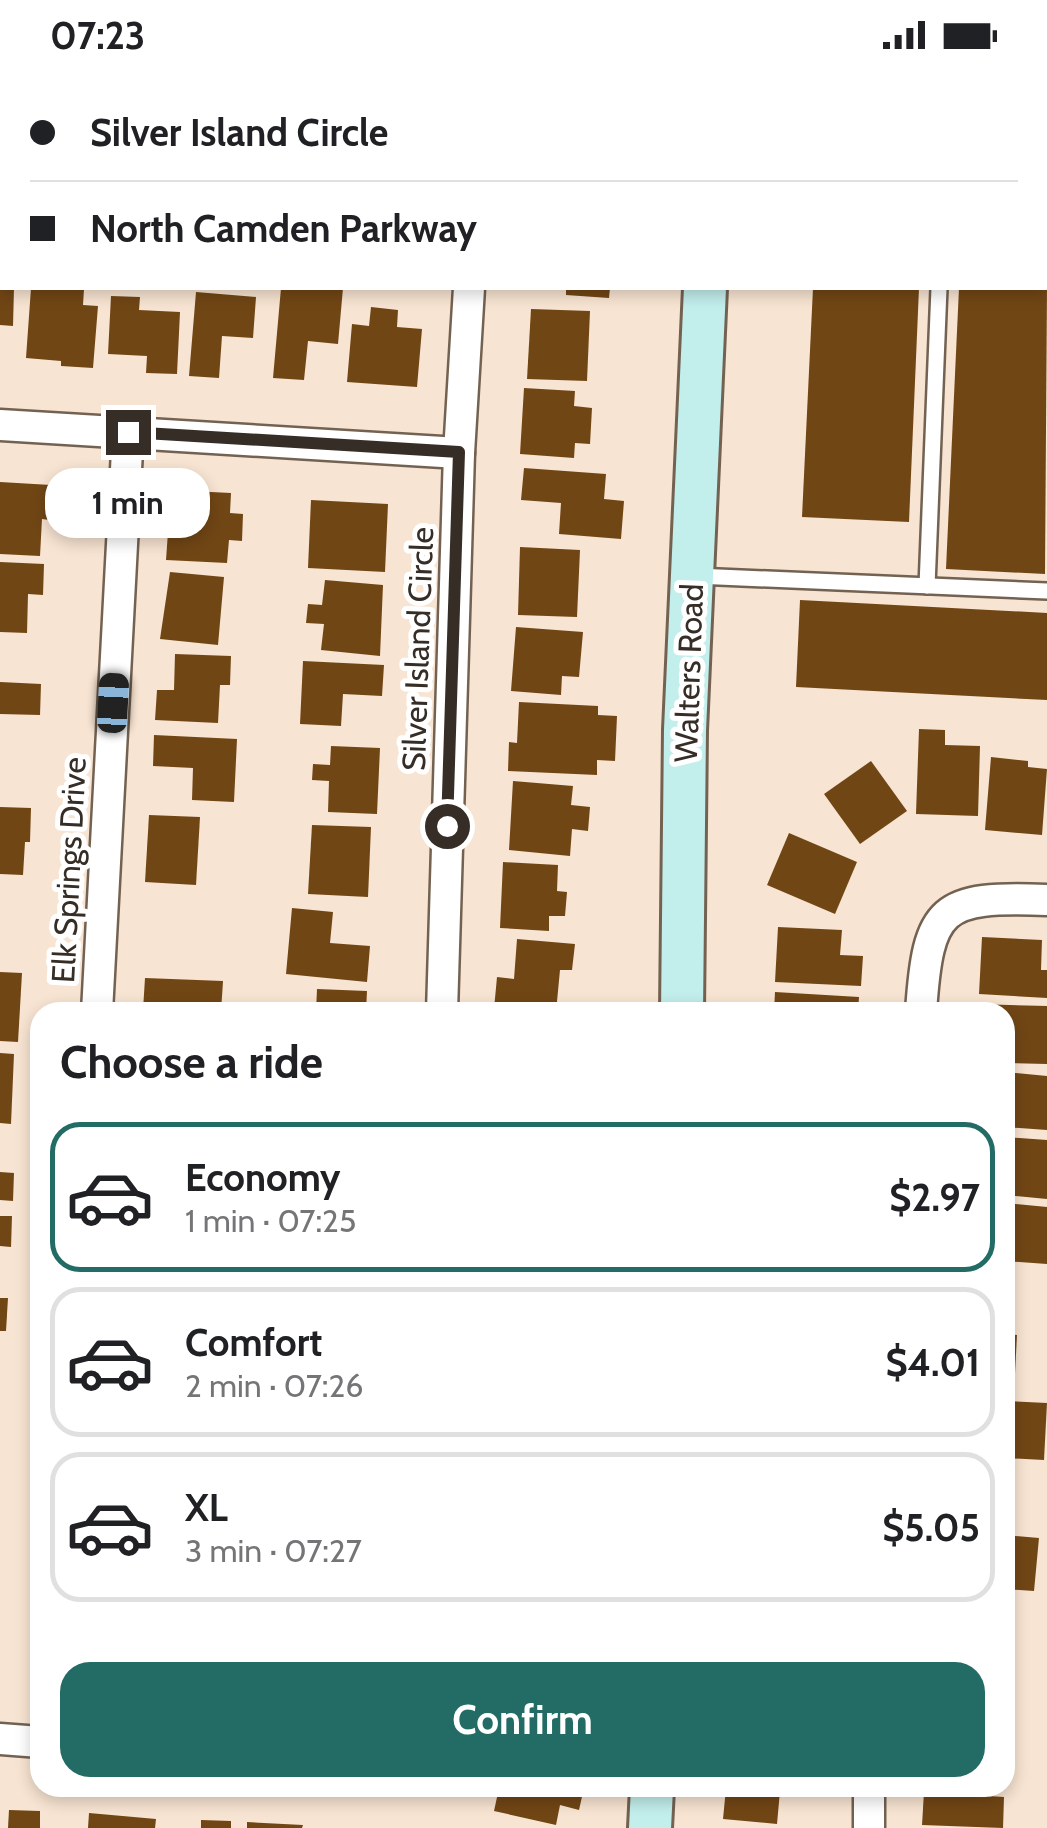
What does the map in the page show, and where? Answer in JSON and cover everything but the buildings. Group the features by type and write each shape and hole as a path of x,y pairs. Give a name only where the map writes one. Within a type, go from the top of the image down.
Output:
{"street":[{"name":"Silver Island Circle","path":"442,1002 459,452 469,290"},
{"name":"Walters Road","path":"682,1002 685,730 707,290"},
{"path":"0,425 459,452"},
{"name":"Elk Springs Drive","path":"97,1002 128,432"},
{"path":"921,1002 929,940 946,916 959,907 988,898 1047,900"},
{"path":"0,1740 30,1742"},
{"path":"650,1828 652,1797"},
{"path":"868,1828 869,1797"}],"lane":[{"path":"927,586 939,290"},
{"path":"692,576 1047,591"}],"route":[{"path":"128,432 459,452 447,826"}]}
